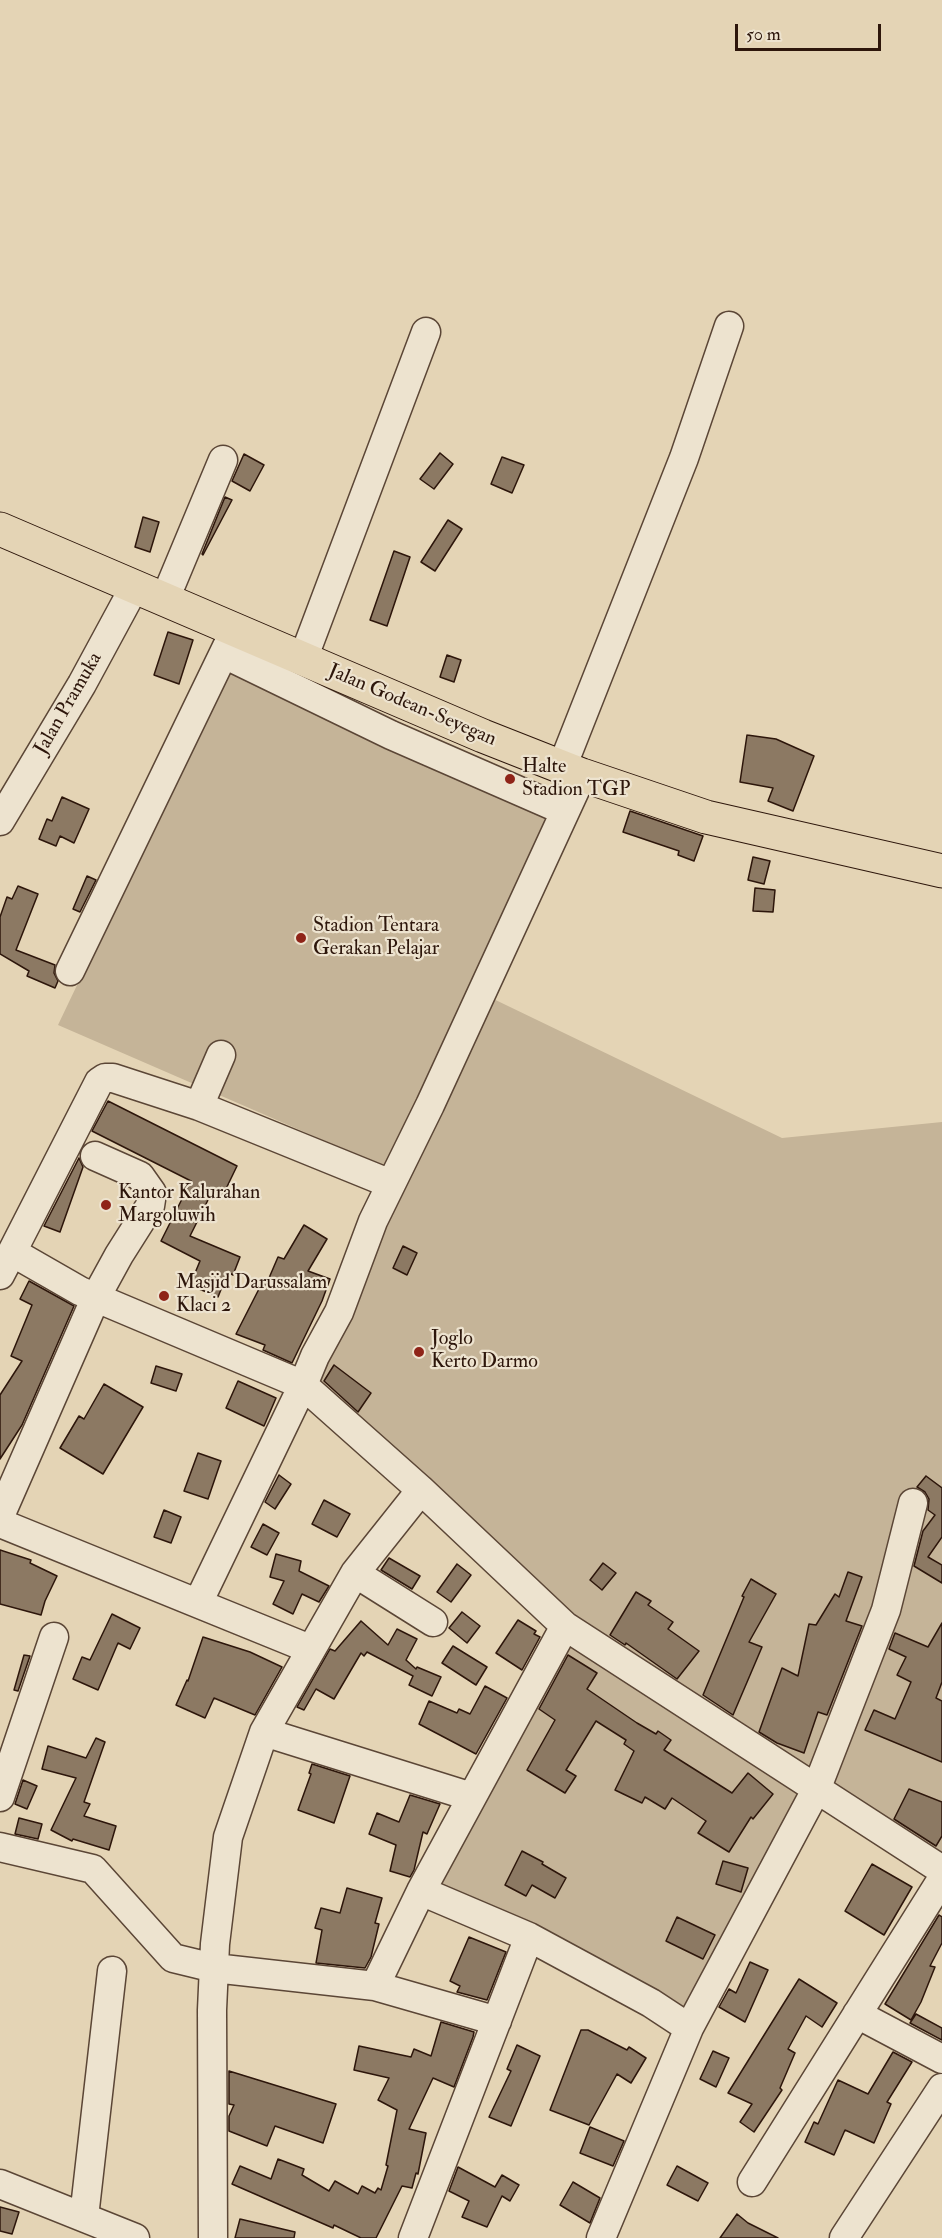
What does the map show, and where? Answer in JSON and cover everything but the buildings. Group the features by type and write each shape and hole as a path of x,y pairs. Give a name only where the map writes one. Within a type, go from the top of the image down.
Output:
{"main road":[{"name":"Jalan Godean-Seyegan","path":"0,528 165,599 230,642 303,659 483,736 572,771 705,817 942,871"}],"street":[{"path":"198,1604 315,1356 339,1312 373,1221 565,811 572,771 729,326"},
{"path":"303,659 426,332"},
{"path":"165,599 223,460"},
{"name":"Jalan Pramuka","path":"0,821 82,684 135,586"},
{"path":"70,971 230,642 391,735 565,811"},
{"path":"199,1106 221,1055"},
{"path":"392,1184 199,1106 113,1078 105,1078 99,1082 6,1263 96,1297 303,1385 421,1490 566,1626 942,1870"},
{"path":"0,1516 96,1297 119,1255 147,1213 152,1193 140,1176 95,1156"},
{"path":"213,2238 214,1944 228,1837 264,1732 310,1649 355,1573 421,1490"},
{"path":"601,2238 689,2028 816,1790 886,1610 913,1503"},
{"path":"0,1523 310,1649"},
{"path":"355,1573 433,1622"},
{"path":"375,1986 421,1891 566,1626"},
{"path":"0,1797 54,1637"},
{"path":"264,1732 472,1797"},
{"path":"0,1847 93,1869 173,1958 214,1968 375,1986 497,2021"},
{"path":"752,2182 942,1879"},
{"path":"421,1891 529,1937 651,2003 689,2028"},
{"path":"412,2238 529,1937"},
{"path":"84,2217 112,1971"},
{"path":"857,2014 942,2059"},
{"path":"844,2238 942,2088"},
{"path":"0,2184 84,2217 120,2235"}],"shaded area":[{"name":"Stadion Tentara Gerakan Pelajar","path":"233,658 565,811 385,1167 58,1025"},
{"path":"481,993 782,1138 942,1122 942,1870 817,1789 687,2035 421,1891 565,1626 303,1385"}],"place":[{"name":"Halte Stadion TGP","path":"510,779"},
{"name":"Stadion Tentara Gerakan Pelajar","path":"301,938"},
{"name":"Kantor Kalurahan Margoluwih","path":"106,1205"},
{"name":"Masjid Darussalam Klaci 2","path":"164,1296"},
{"name":"Joglo Kerto Darmo","path":"419,1352"}]}
